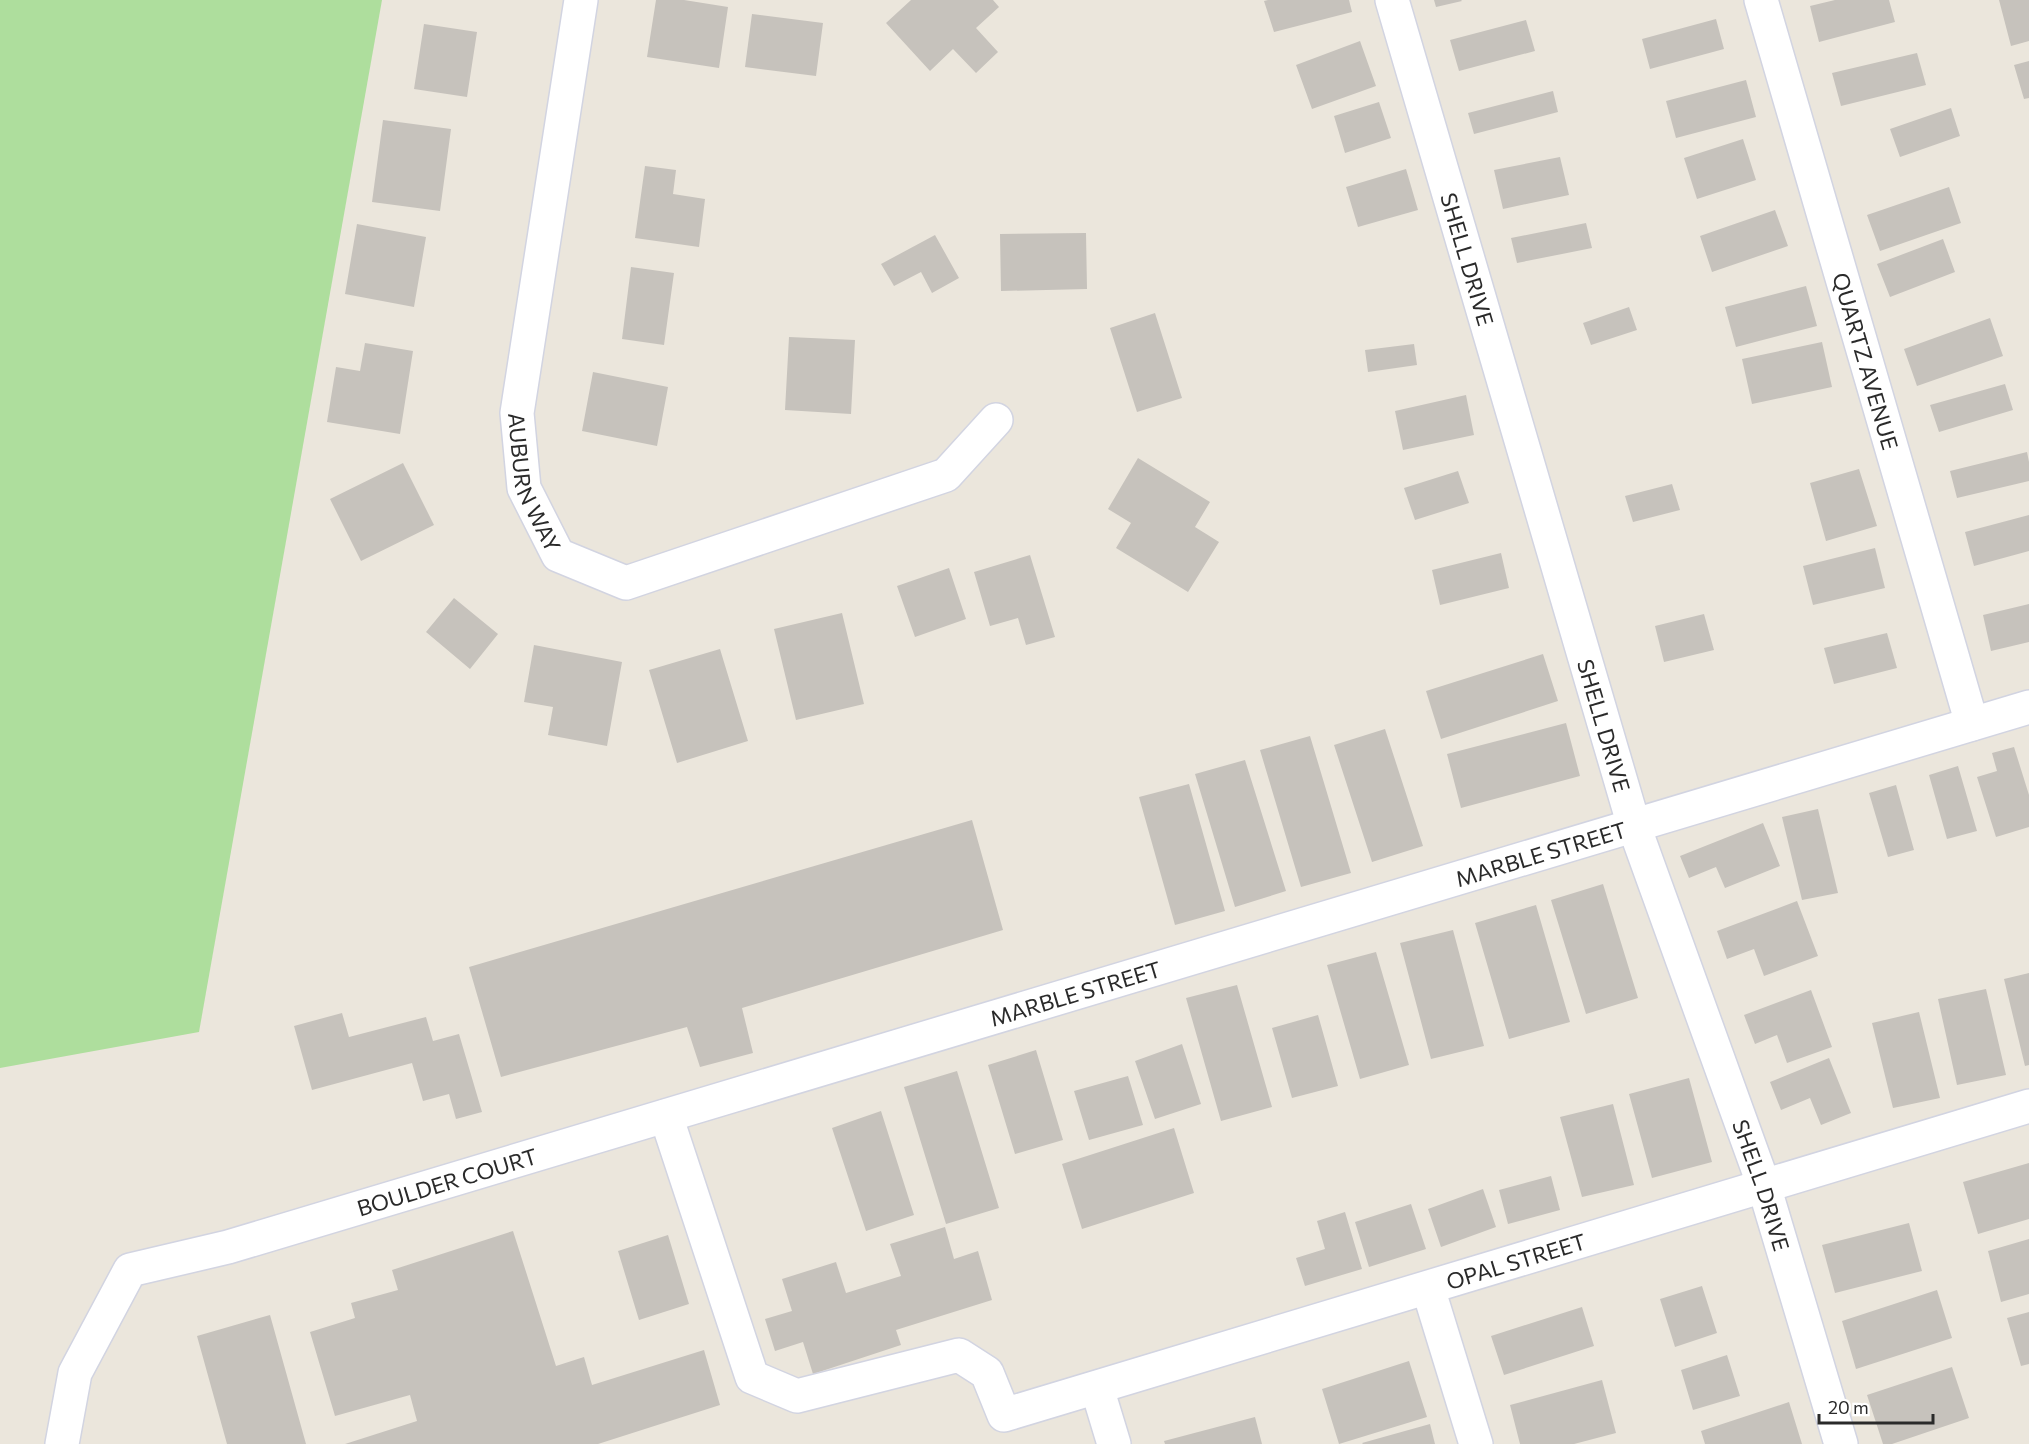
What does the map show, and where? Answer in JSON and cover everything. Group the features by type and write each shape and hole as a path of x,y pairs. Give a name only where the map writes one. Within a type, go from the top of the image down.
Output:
{"street":[{"name":"AUBURN WAY","path":"581,0 517,413 524,488 558,555 626,583 946,475 996,420"},
{"name":"SHELL DRIVE","path":"1392,0 1634,826 1764,1186 1841,1444"},
{"name":"QUARTZ AVENUE","path":"1761,0 1972,724"},
{"name":"MARBLE STREET","path":"666,1116 2029,707"},
{"name":"OPAL STREET","path":"666,1116 752,1377 797,1396 959,1355 987,1373 1004,1415 2029,1106"},
{"name":"BOULDER COURT","path":"62,1444 75,1373 130,1270 228,1247 666,1116"},
{"path":"1428,1288 1476,1444"},
{"path":"1097,1388 1114,1444"}],"green space":[{"path":"0,0 382,0 199,1032 0,1068"}],"building":[{"path":"656,0 684,0 728,7 719,68 647,57"},
{"path":"911,0 993,0 999,7 976,28 998,52 976,73 953,49 930,71 886,23"},
{"path":"1349,0 1352,12 1274,32 1264,1"},
{"path":"1434,0 1461,0 1462,1 1436,7"},
{"path":"1835,0 1889,0 1895,22 1819,42 1810,6"},
{"path":"1999,0 2029,0 2029,41 2011,46"},
{"path":"752,14 823,23 816,76 745,67"},
{"path":"1716,19 1724,49 1650,69 1642,39"},
{"path":"1526,20 1535,51 1459,71 1450,40"},
{"path":"424,24 477,32 467,97 414,89"},
{"path":"1360,41 1376,86 1312,109 1296,65"},
{"path":"1917,53 1926,85 1841,106 1832,73"},
{"path":"2029,61 2029,98 2024,99 2014,65"},
{"path":"1746,80 1756,117 1676,138 1666,101"},
{"path":"1553,91 1558,112 1474,134 1468,113"},
{"path":"1379,102 1391,138 1345,153 1334,116"},
{"path":"1951,108 1960,136 1900,157 1890,129"},
{"path":"383,120 451,129 440,211 372,202"},
{"path":"1743,139 1756,180 1697,199 1684,158"},
{"path":"1560,157 1569,195 1503,209 1494,170"},
{"path":"645,166 676,170 673,194 705,199 699,247 635,238"},
{"path":"1406,169 1418,210 1358,227 1346,187"},
{"path":"1949,187 1961,223 1880,251 1867,215"},
{"path":"1775,210 1788,246 1712,272 1700,236"},
{"path":"1586,223 1592,248 1517,263 1511,238"},
{"path":"357,224 426,237 414,307 345,294"},
{"path":"1086,233 1087,289 1001,291 1000,234"},
{"path":"935,235 959,278 932,293 921,272 894,286 881,264"},
{"path":"1943,239 1955,272 1890,297 1877,264"},
{"path":"631,267 674,273 664,345 622,339"},
{"path":"1806,286 1817,326 1736,347 1725,307"},
{"path":"1629,307 1637,330 1591,345 1583,323"},
{"path":"1155,313 1182,398 1137,412 1110,328"},
{"path":"1990,318 2003,356 1917,386 1904,349"},
{"path":"789,337 855,340 851,414 785,410"},
{"path":"1822,342 1832,387 1752,404 1742,359"},
{"path":"365,343 413,351 400,434 327,422 336,367 360,371"},
{"path":"1414,344 1417,365 1368,372 1365,350"},
{"path":"593,372 668,387 657,446 582,431"},
{"path":"2005,384 2013,410 1939,432 1930,405"},
{"path":"1466,395 1474,435 1403,450 1395,411"},
{"path":"2027,452 2029,481 1957,498 1950,471"},
{"path":"1138,458 1210,502 1195,527 1219,542 1188,592 1116,548 1131,523 1108,509"},
{"path":"403,463 434,525 361,561 330,499"},
{"path":"1859,469 1877,526 1826,541 1810,483"},
{"path":"1458,471 1469,503 1415,520 1404,488"},
{"path":"1672,484 1680,510 1633,522 1625,496"},
{"path":"2029,515 2029,551 1974,566 1965,532"},
{"path":"1875,548 1885,588 1813,605 1803,566"},
{"path":"1501,553 1509,588 1440,605 1432,570"},
{"path":"1030,555 1055,637 1026,645 1018,618 990,626 974,572"},
{"path":"949,568 966,619 915,637 897,586"},
{"path":"454,598 498,634 470,669 426,632"},
{"path":"2029,604 2029,642 1991,651 1983,615"},
{"path":"842,613 864,704 796,720 774,629"},
{"path":"1704,614 1714,650 1664,662 1655,626"},
{"path":"1887,633 1897,668 1834,684 1824,648"},
{"path":"534,645 622,662 607,746 548,735 553,707 524,702"},
{"path":"720,649 748,741 677,763 649,670"},
{"path":"1543,654 1558,701 1441,739 1426,691"},
{"path":"1566,723 1580,776 1461,808 1447,754"},
{"path":"1385,729 1423,846 1372,862 1334,745"},
{"path":"1310,736 1351,873 1301,887 1260,750"},
{"path":"2014,747 2029,795 2029,827 1996,837 1977,777 1997,771 1992,753"},
{"path":"1245,760 1286,891 1235,907 1195,774"},
{"path":"1958,766 1977,831 1947,839 1929,775"},
{"path":"1189,784 1225,911 1175,925 1139,797"},
{"path":"1896,785 1914,850 1888,857 1869,793"},
{"path":"1818,809 1838,893 1802,900 1782,817"},
{"path":"972,820 1003,930 742,1008 753,1053 700,1067 687,1027 501,1077 469,967"},
{"path":"1763,823 1780,866 1725,888 1716,867 1689,878 1680,856"},
{"path":"1603,884 1638,998 1586,1014 1551,900"},
{"path":"1797,901 1818,956 1764,976 1754,949 1727,959 1717,931"},
{"path":"1536,905 1570,1022 1509,1039 1475,923"},
{"path":"1453,930 1484,1046 1431,1059 1400,943"},
{"path":"1376,952 1409,1065 1360,1079 1327,965"},
{"path":"2029,973 2029,1065 2025,1066 2004,979"},
{"path":"1237,985 1272,1107 1221,1121 1186,998"},
{"path":"1986,989 2006,1075 1957,1085 1938,999"},
{"path":"1811,990 1832,1047 1787,1063 1777,1035 1755,1044 1744,1015"},
{"path":"1919,1012 1940,1098 1893,1108 1872,1023"},
{"path":"342,1013 349,1037 426,1017 433,1041 459,1034 482,1112 456,1119 449,1094 423,1101 412,1063 312,1090 294,1026"},
{"path":"1318,1015 1338,1086 1292,1098 1272,1028"},
{"path":"1182,1044 1201,1104 1155,1119 1135,1061"},
{"path":"1036,1050 1063,1140 1015,1154 988,1065"},
{"path":"1829,1058 1851,1113 1821,1125 1810,1098 1781,1110 1770,1082"},
{"path":"957,1071 999,1208 946,1224 904,1087"},
{"path":"1128,1076 1143,1125 1089,1140 1074,1091"},
{"path":"1689,1078 1712,1162 1652,1178 1629,1094"},
{"path":"1613,1104 1634,1185 1582,1197 1560,1117"},
{"path":"881,1111 914,1215 866,1231 832,1128"},
{"path":"1174,1128 1194,1193 1082,1229 1062,1164"},
{"path":"2029,1163 2029,1219 1978,1234 1963,1182"},
{"path":"1551,1176 1560,1210 1508,1224 1499,1190"},
{"path":"1483,1189 1496,1227 1441,1247 1428,1209"},
{"path":"1411,1204 1426,1249 1369,1267 1355,1222"},
{"path":"1345,1212 1362,1269 1305,1286 1296,1258 1325,1249 1317,1221"},
{"path":"1909,1223 1922,1271 1835,1293 1822,1245"},
{"path":"945,1227 954,1259 978,1251 992,1300 896,1330 901,1345 813,1374 803,1342 775,1351 765,1319 792,1311 782,1279 836,1262 846,1293 901,1276 890,1244"},
{"path":"513,1231 556,1366 584,1357 592,1385 704,1350 720,1405 598,1444 345,1444 417,1421 410,1395 335,1416 310,1332 355,1318 351,1303 398,1290 392,1270"},
{"path":"668,1235 689,1304 639,1320 618,1251"},
{"path":"2029,1239 2029,1294 2001,1302 1988,1251"},
{"path":"1702,1286 1717,1333 1675,1347 1660,1299"},
{"path":"1937,1290 1952,1338 1856,1369 1842,1321"},
{"path":"1582,1307 1594,1346 1504,1375 1491,1336"},
{"path":"2029,1312 2029,1364 2021,1366 2007,1318"},
{"path":"270,1315 306,1444 227,1444 197,1336"},
{"path":"1727,1355 1740,1396 1693,1410 1681,1370"},
{"path":"1409,1361 1427,1417 1339,1444 1322,1389"},
{"path":"1952,1367 1969,1418 1892,1444 1883,1444 1867,1395"},
{"path":"1602,1380 1616,1433 1574,1444 1520,1444 1510,1405"},
{"path":"1789,1402 1802,1444 1705,1444 1701,1431"},
{"path":"1255,1417 1262,1444 1165,1444 1164,1441"},
{"path":"1430,1424 1435,1444 1362,1443"}]}
